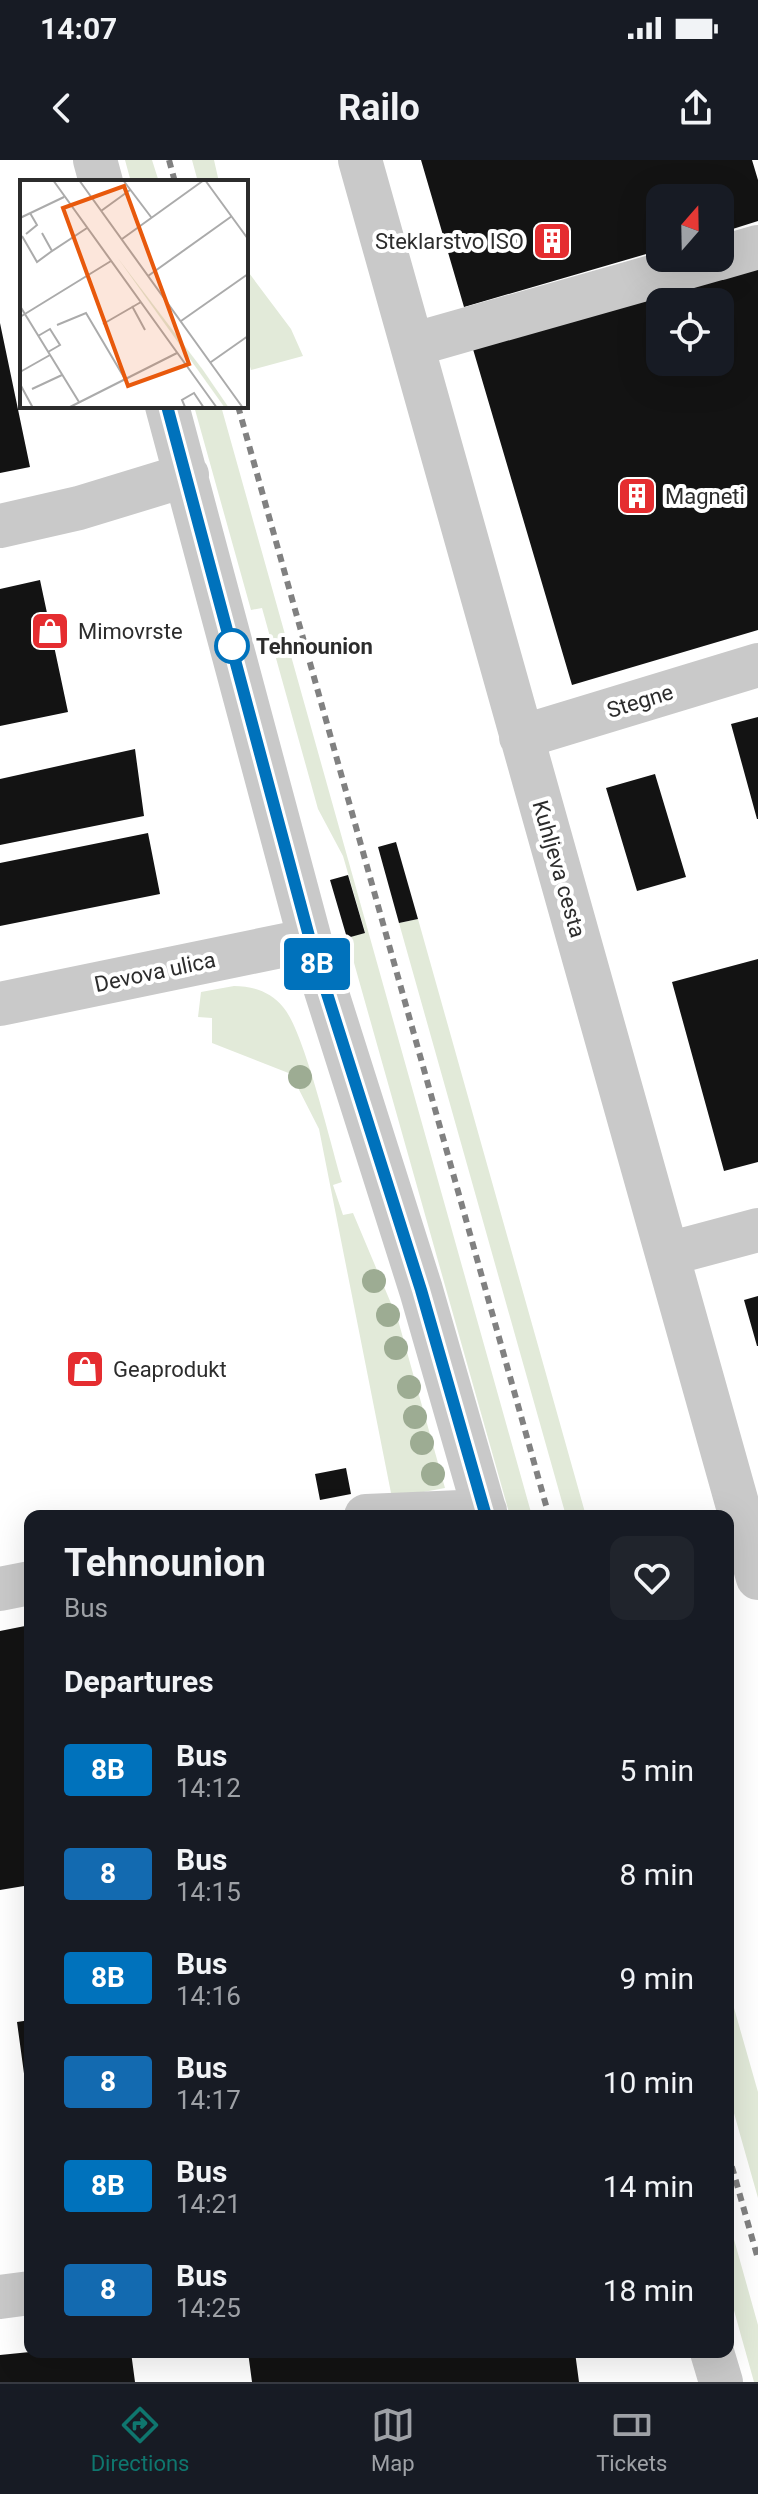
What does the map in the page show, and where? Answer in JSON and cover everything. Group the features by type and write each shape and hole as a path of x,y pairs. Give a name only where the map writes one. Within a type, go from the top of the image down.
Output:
{"street":[{"path":"95,160 100,180"},
{"name":"Kuhljeva cesta","path":"360,160 758,1578"},
{"path":"734,254 758,247"},
{"path":"412,345 670,272"},
{"path":"168,408 310,940 421,1290 484,1510"},
{"path":"0,526 79,508 187,475"},
{"name":"Stegne","path":"521,737 758,665"},
{"name":"Devova ulica","path":"0,1004 310,940"},
{"path":"668,1254 758,1230"},
{"path":"0,1589 24,1584"},
{"path":"0,2297 24,2294"},
{"path":"714,2358 721,2382"}],"green space":[{"path":"125,160 152,160 158,180 130,180"},
{"path":"192,160 214,160 219,180 197,180"},
{"path":"248,272 291,329 303,356 251,370 248,360"},
{"path":"195,408 222,408 530,1510 508,1510 347,938 365,932 343,856 318,809 262,608 251,610"},
{"path":"418,919 584,1510 564,1510 399,923"},
{"path":"234,986 248,987 273,997 283,1007 300,1039 342,1182 333,1185 343,1215 353,1213 398,1320 445,1488 396,1497 391,1493 319,1129 291,1074 212,1043 212,1018 198,1017 201,992"},
{"path":"734,2008 758,2092 758,2198 734,2113"},
{"path":"734,2239 758,2325 758,2382 754,2382 734,2310"}],"building":[{"name":"Steklarstvo ISO","path":"421,160 752,160 758,180 758,221 734,229 734,184 646,184 646,254 464,307"},
{"name":"Magneti","path":"758,266 758,630 572,685 470,339 646,294 646,376 734,376 734,288 671,288"},
{"path":"0,323 30,467 0,473"},
{"path":"40,580 68,712 0,726 0,589"},
{"path":"758,717 758,819 757,819 731,724"},
{"path":"135,749 144,816 0,845 0,779"},
{"path":"655,774 686,877 637,891 606,788"},
{"path":"148,833 160,894 0,926 0,863"},
{"path":"396,842 418,919 399,923 378,847"},
{"path":"348,875 365,933 347,938 330,880"},
{"path":"758,959 758,1162 724,1171 672,982"},
{"path":"758,1296 758,1346 757,1346 744,1300"},
{"path":"346,1468 351,1494 320,1500 315,1474"},
{"path":"24,1626 24,1886 0,1890 0,1631"},
{"path":"24,2021 24,2074 17,2022"},
{"path":"24,2353 24,2358 132,2358 135,2382 0,2382 0,2355"},
{"path":"249,2358 576,2358 579,2382 252,2382"}],"railway":[{"path":"169,160 174,180"},
{"path":"239,408 547,1510"},
{"path":"734,2174 758,2259"}],"bus line":[{"name":"8B","path":"168,408 310,940 421,1290 484,1510"}],"place":[{"name":"Steklarstvo ISO","path":"552,241"},
{"name":"Magneti","path":"637,496"},
{"name":"Mimovrste","path":"50,631"},
{"name":"Tehnounion","path":"232,646"},
{"name":"Geaprodukt","path":"85,1369"}]}
